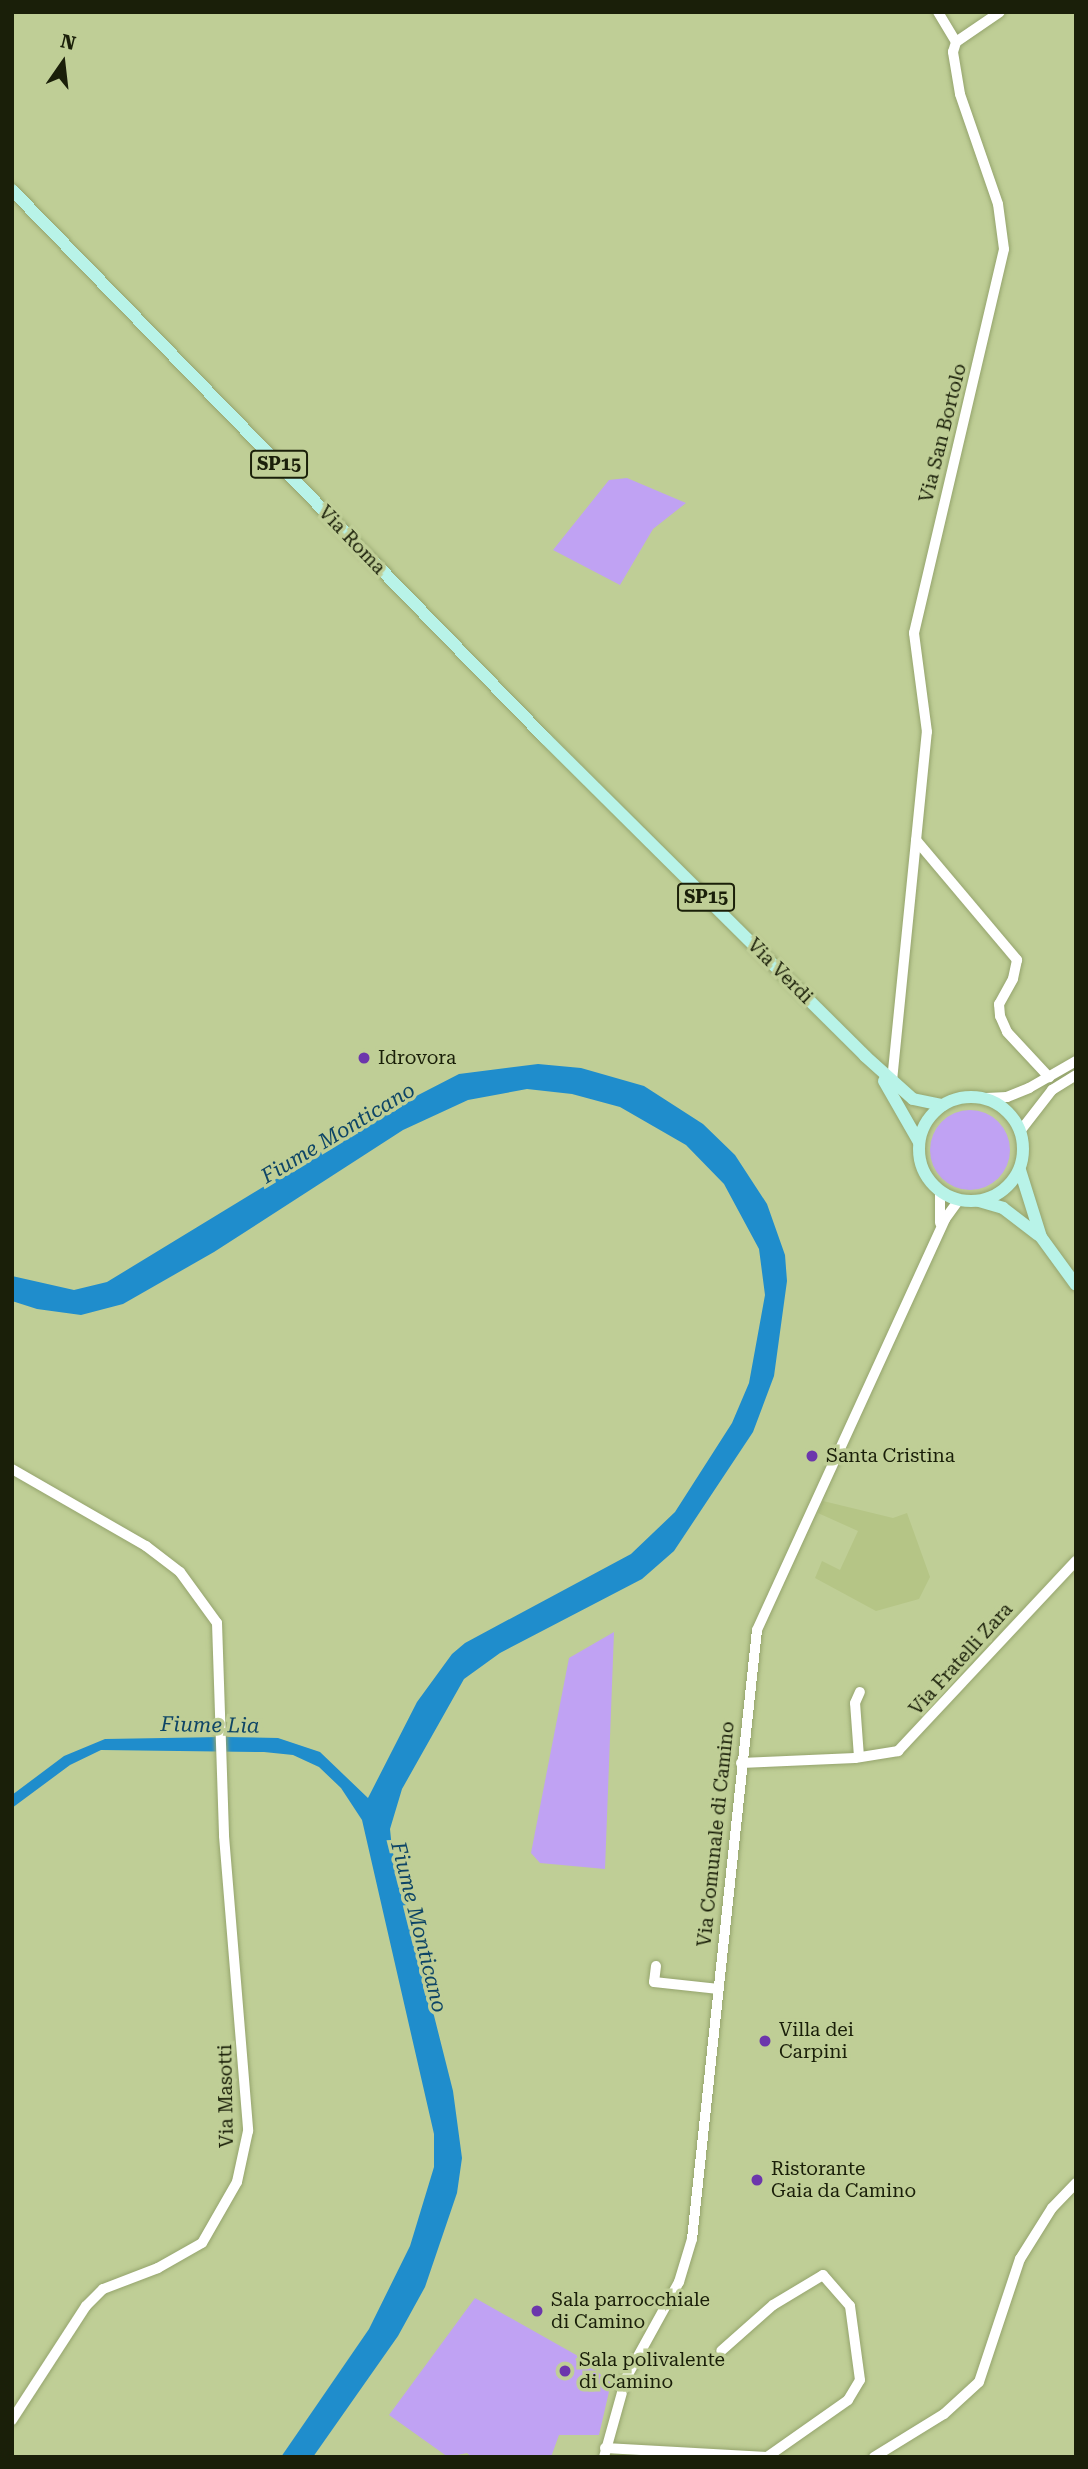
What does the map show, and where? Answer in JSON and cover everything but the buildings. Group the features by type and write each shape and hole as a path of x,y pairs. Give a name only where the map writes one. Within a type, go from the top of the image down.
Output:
{"main road":[{"name":"Via Roma","path":"12,190 546,739"},
{"name":"Via Verdi","path":"546,739 865,1056"},
{"name":"SP15","path":"865,1056 913,1099 942,1105"},
{"name":"SP15","path":"865,1056 899,1102 919,1142 923,1169 940,1191"},
{"path":"919,1142 927,1121 942,1105 971,1096 986,1098 1007,1111 1021,1130 1024,1157 1020,1170 1010,1185 978,1201"},
{"path":"1020,1170 1041,1237"},
{"path":"940,1191 959,1200 978,1201 1003,1208 1041,1237 1076,1285"}],"street":[{"path":"938,12 956,42 1000,12"},
{"name":"Via San Bortolo","path":"892,1081 927,732 914,633 1004,249 998,204 960,94 953,52 956,42"},
{"path":"916,840 1011,948 1016,969 999,1004 1000,1016 1007,1032 1049,1077"},
{"path":"986,1098 1007,1097 1076,1061"},
{"path":"1021,1130 1052,1090 1076,1075"},
{"name":"Via Comunale di Camino","path":"938,1234 940,1191"},
{"name":"Via Comunale di Camino","path":"605,2453 626,2378 687,2262 719,1989 741,1763 761,1618 938,1234 959,1200"},
{"name":"Via Masotti","path":"12,1469 134,1537 180,1572 198,1592 219,1634 228,1888 246,2068 244,2164 202,2243 158,2268 103,2289 86,2306 12,2420"},
{"name":"Via Fratelli Zara","path":"741,1763 859,1758 898,1751 923,1728 1076,1561"},
{"path":"859,1758 855,1703 860,1692"},
{"path":"656,1966 654,1982 719,1989"},
{"path":"874,2457 944,2414 979,2382 1020,2259 1052,2208 1076,2183"},
{"path":"605,2453 766,2456 848,2400 860,2380 850,2306 823,2275 773,2305 721,2351"}],"shaded area":[{"path":"627,478 686,503 653,529 620,585 553,550 609,480"},
{"path":"970,1110 985,1113 998,1122 1007,1135 1010,1150 1007,1165 998,1178 985,1187 970,1190 955,1187 942,1178 933,1165 930,1150 933,1135 942,1122 955,1113"},
{"path":"823,1501 893,1518 907,1513 930,1577 919,1599 876,1611 815,1578 822,1561 840,1570 858,1531 818,1513"},
{"path":"614,1632 605,1869 540,1863 531,1853 569,1658"},
{"path":"475,2298 578,2356 611,2383 599,2435 559,2435 551,2457 472,2457 467,2453 448,2457 389,2415"}],"water":[{"path":"538,1064 581,1068 644,1086 703,1124 735,1155 767,1204 785,1255 787,1281 774,1376 753,1432 674,1551 642,1579 500,1653 464,1679 402,1789 390,1829 392,1849 453,2091 462,2158 457,2193 425,2287 398,2336 313,2457 281,2457 369,2329 410,2246 434,2167 434,2134 362,1820 341,1788 319,1767 293,1755 264,1752 101,1750 70,1765 12,1808 12,1795 64,1756 105,1739 223,1737 278,1738 320,1752 368,1798 417,1702 452,1654 465,1643 631,1554 675,1512 732,1423 749,1383 765,1295 759,1249 724,1184 686,1145 620,1107 572,1094 527,1089 468,1100 403,1130 214,1252 123,1304 81,1315 37,1309 12,1301 12,1276 74,1290 107,1282 393,1108 459,1074"}],"place":[{"name":"Idrovora","path":"364,1058"},
{"name":"Santa Cristina","path":"812,1456"},
{"name":"Villa dei Carpini","path":"765,2041"},
{"name":"Ristorante Gaia da Camino","path":"757,2180"},
{"name":"Sala parrocchiale di Camino","path":"537,2311"},
{"name":"Sala polivalente di Camino","path":"565,2371"}],"water label":[{"name":"Fiume Monticano","path":"338,1133"},
{"name":"Fiume Lia","path":"210,1725"},
{"name":"Fiume Monticano","path":"419,1927"}]}
